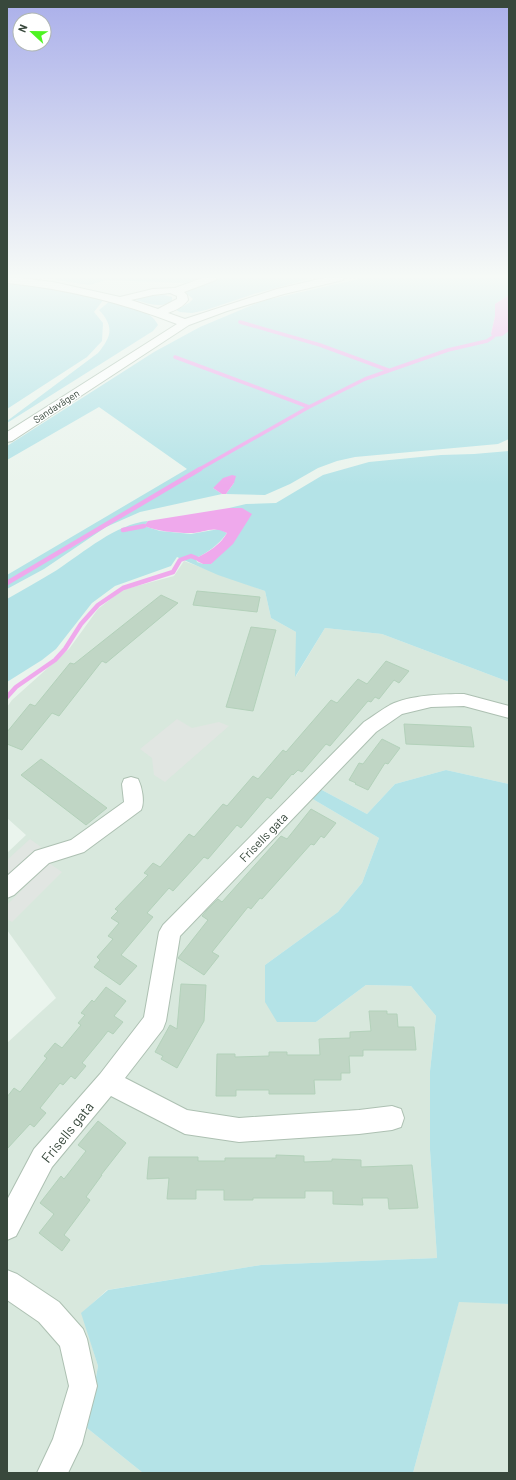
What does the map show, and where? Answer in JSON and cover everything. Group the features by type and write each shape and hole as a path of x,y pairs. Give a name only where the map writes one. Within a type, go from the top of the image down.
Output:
{"street":[{"name":"Sandavägen","path":"7,438 148,347"},
{"name":"Frisells gata","path":"7,1227 43,1158 108,1082 155,1021 170,932 370,727 398,709 430,701 464,700 509,712"},
{"path":"7,889 42,857 77,846 134,805 131,784"},
{"path":"108,1082 185,1122 239,1130 360,1122 392,1118"},
{"path":"7,1284 49,1312 73,1339 83,1386 67,1444 52,1473"}],"shaded area":[{"path":"7,347 96,347 87,357 7,409"},
{"path":"102,347 128,347 7,423 7,421 98,353"},
{"path":"163,347 509,347 509,439 498,444 355,457 337,461 318,468 290,484 265,495 226,494 234,483 213,488 222,494 140,512 106,527 44,569 7,589 7,575 187,469 99,407 7,460 7,446"},
{"path":"509,451 509,682 382,634 325,628 295,677 296,632 271,618 265,591 218,575 177,557 171,566 115,586 92,603 56,649 42,660 7,682 7,599 57,570 89,547 124,527 148,521 144,526 160,531 191,534 219,529 227,533 213,548 196,558 197,562 211,564 242,508 229,508 246,504 276,503 323,475 369,462 441,455"},
{"path":"232,475 236,476 234,483 226,494 222,494 213,488 223,478"},
{"path":"229,508 242,508 252,514 233,544 211,564 203,564 197,561 196,558 214,548 227,533 213,529 195,533 178,533 144,526 148,521"},
{"path":"184,561 265,591 271,618 296,632 296,676 325,628 382,634 509,682 509,784 446,770 395,784 367,814 320,789 311,798 379,838 362,883 338,912 265,965 316,1022 366,985 411,986 436,1016 430,1071 430,1150 437,1258 261,1265 107,1290 82,1313 98,1366 87,1428 143,1473 7,1473 7,1043 56,998 7,930 7,853 26,835 7,818 7,707 12,700 69,649 98,609 122,590 174,576"},
{"path":"177,719 192,728 219,722 229,726 165,782 154,775 152,758 140,749"},
{"path":"446,770 509,784 509,1304 459,1302 413,1473 143,1473 87,1428 98,1366 81,1313 108,1290 261,1265 437,1258 430,1150 430,1071 436,1016 411,986 366,985 316,1022 277,1022 265,1002 265,965 338,912 362,883 379,838 311,798 320,789 367,814 395,784"},
{"path":"30,839 41,847 7,879 7,860"},
{"path":"49,863 62,872 12,922 7,919 7,905"},
{"path":"459,1301 509,1304 509,1473 413,1473"}],"building":[{"path":"197,591 260,597 257,612 193,605"},
{"path":"161,595 178,603 106,663 102,661 59,716 52,713 22,750 7,744 7,732 30,704 35,706 70,663 74,664"},
{"path":"251,627 276,630 253,711 226,707"},
{"path":"386,661 409,671 399,683 394,680 379,699 375,697 371,702 368,701 330,746 326,744 302,772 298,770 293,775 292,774 271,799 267,797 241,828 237,825 208,859 204,857 173,891 169,888 147,913 153,917 121,955 137,966 120,985 94,967 100,960 97,957 113,939 108,936 119,923 111,918 118,911 115,909 148,875 144,873 153,863 160,867 189,834 194,837 223,804 227,806 253,776 258,779 283,750 286,752 331,700 337,703 358,679 367,684"},
{"path":"404,724 471,727 474,747 406,744"},
{"path":"382,739 400,748 388,764 385,763 368,790 349,780 359,763 363,764"},
{"path":"41,759 107,808 86,825 21,775"},
{"path":"311,809 336,823 324,838 321,836 314,845 311,844 262,899 260,898 251,909 248,907 212,952 219,956 204,975 178,958 208,920 202,916 207,910 218,899 222,902 281,836 287,839"},
{"path":"181,984 206,985 204,1021 177,1068 161,1059 163,1056 155,1052 170,1025 177,1029"},
{"path":"106,987 126,1001 114,1016 123,1022 113,1034 108,1031 82,1063 86,1066 75,1079 71,1076 63,1085 60,1083 40,1108 46,1113 34,1127 30,1124 7,1149 7,1097 14,1088 20,1092 47,1058 44,1056 55,1043 62,1048 81,1025 78,1023 85,1015 81,1013 92,1000 94,1002"},
{"path":"369,1011 387,1011 387,1014 397,1014 398,1027 414,1027 416,1050 363,1050 363,1056 349,1056 350,1073 341,1073 341,1080 314,1080 315,1094 269,1094 269,1090 236,1090 236,1096 216,1096 217,1054 235,1054 235,1057 269,1056 269,1052 287,1052 287,1055 320,1055 319,1039 350,1038 350,1032 371,1031"},
{"path":"98,1121 126,1143 86,1197 90,1200 64,1235 70,1240 62,1251 39,1233 54,1214 40,1203 61,1176 64,1179 86,1151 78,1145"},
{"path":"276,1155 304,1156 304,1162 332,1161 332,1159 361,1160 361,1167 412,1165 418,1208 389,1209 388,1198 362,1198 363,1205 333,1204 333,1191 305,1191 305,1198 253,1198 253,1200 224,1200 224,1190 196,1190 196,1199 167,1199 169,1178 147,1179 149,1157 198,1157 198,1161 225,1161 225,1158 276,1158"}],"waterway":[{"path":"326,347 388,370"},
{"path":"309,407 365,379 448,350 461,347"},
{"path":"175,357 309,407"},
{"path":"198,470 309,407"},
{"path":"7,583 200,469"},
{"path":"123,530 144,526"},
{"path":"7,697 16,687 55,660 65,649 81,624 98,605 123,588 173,572 180,560 191,556 196,558"}]}
